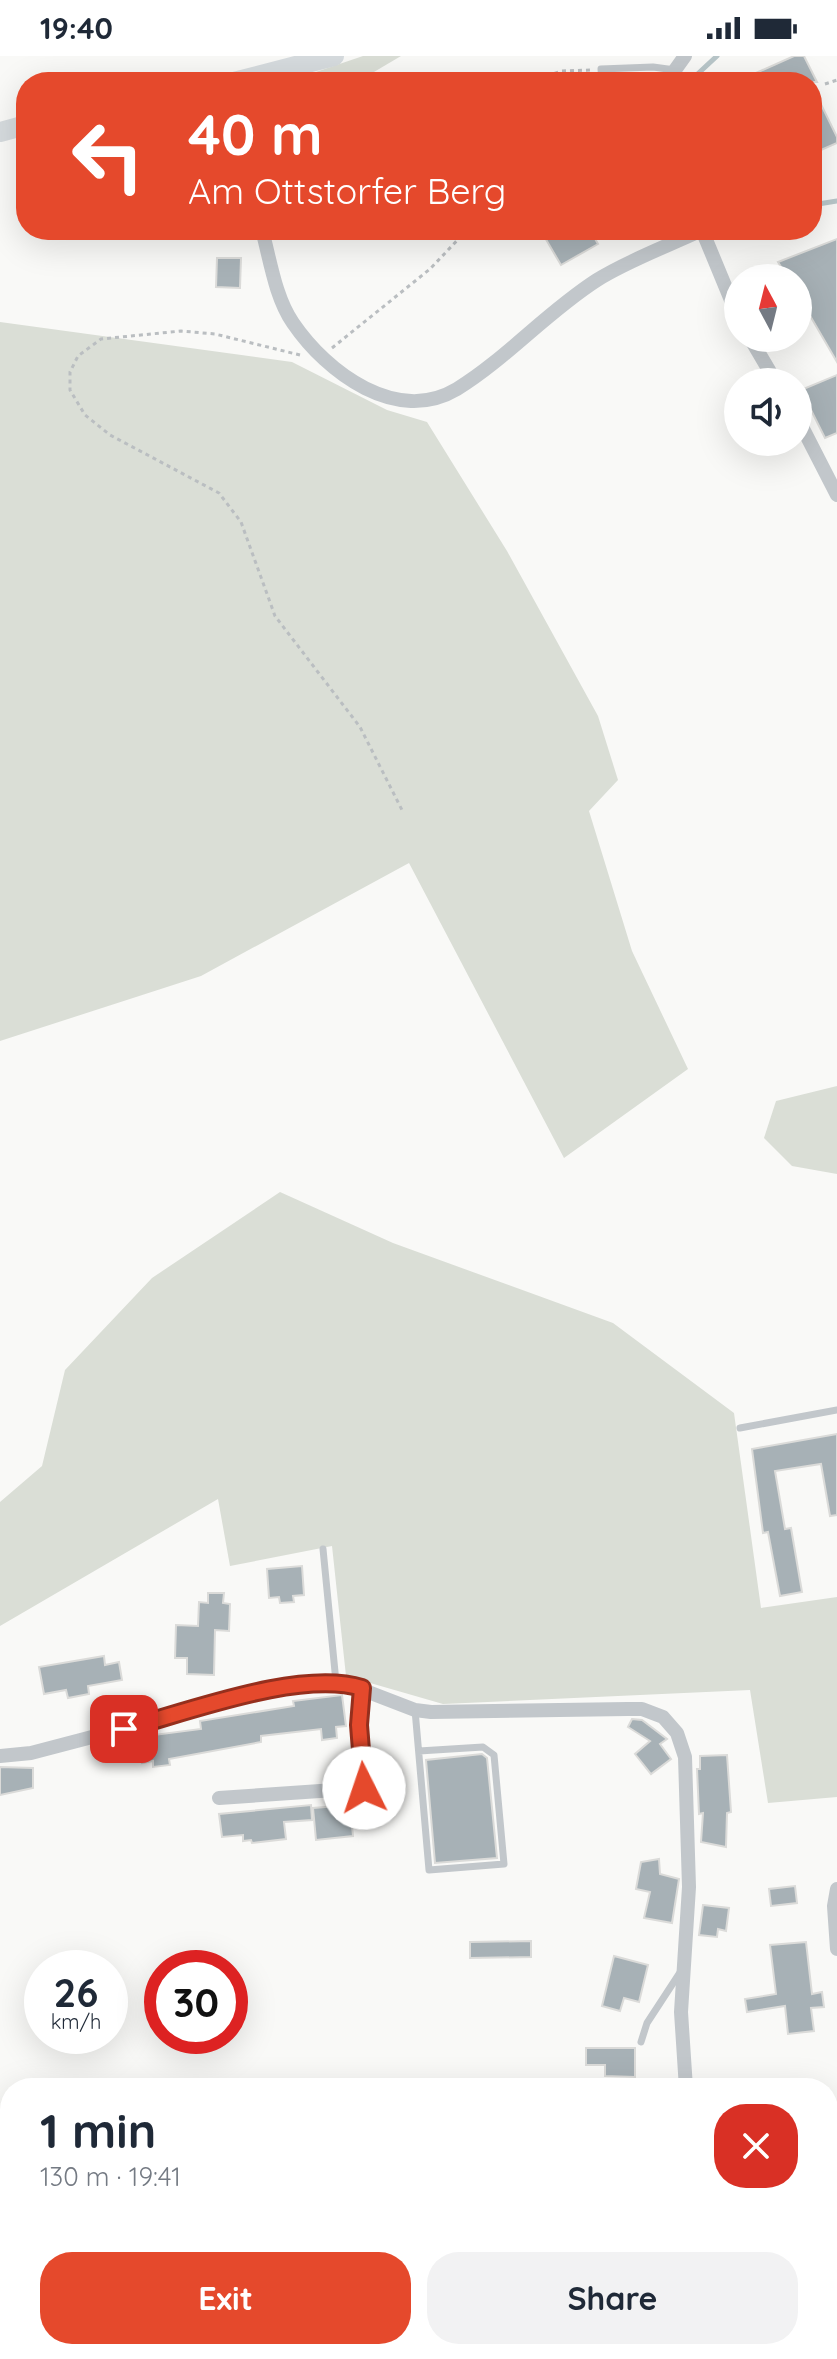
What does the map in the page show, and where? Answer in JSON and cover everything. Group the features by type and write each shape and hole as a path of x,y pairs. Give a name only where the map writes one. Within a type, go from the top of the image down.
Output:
{"main road":[{"path":"272,72 334,56"}],"street":[{"path":"265,240 291,321 321,357 348,379 403,403 429,402 456,389 598,279 681,240"},
{"path":"706,240 724,283"},
{"path":"812,446 837,495"},
{"path":"0,1756 65,1745 267,1691 336,1682 362,1688 415,1710 452,1713 642,1709 663,1717 671,1724 682,1744 688,1773 689,1887 681,1971 686,2078"},
{"path":"219,1798 364,1788 359,1725 362,1688"},
{"path":"837,1889 834,1906 837,1949"}],"lane":[{"path":"601,72 601,69 653,67 665,72"},
{"path":"740,1428 837,1410"},
{"path":"323,1549 336,1682"},
{"path":"415,1710 429,1870 504,1864 494,1755 483,1747 419,1751"},
{"path":"641,2042 647,2023 681,1971"}],"path":[{"path":"558,72 601,69"},
{"path":"825,84 837,80"},
{"path":"402,810 360,727 275,616 241,522 219,493 110,435 85,415 70,390 70,372 78,356 101,339 181,331 215,334 289,354 321,357 378,314 456,240"}],"shaded area":[{"path":"363,56 401,56 374,72 316,72"},
{"path":"0,322 292,362 387,410 427,422 507,551 598,716 618,780 589,811 632,951 688,1069 564,1158 409,863 201,976 0,1041"},
{"path":"837,1086 837,1174 792,1166 764,1138 776,1101"},
{"path":"280,1192 393,1243 613,1323 734,1413 761,1608 837,1597 837,1797 768,1803 750,1690 443,1704 346,1676 332,1546 230,1566 218,1499 0,1626 0,1502 42,1466 65,1370 152,1278"}],"building":[{"path":"794,56 804,56 812,72 758,72"},
{"path":"822,106 837,137 837,143 822,150"},
{"path":"837,239 837,362 812,319 812,264 778,262"},
{"path":"546,240 596,240 598,244 561,265"},
{"path":"217,258 241,258 240,288 216,287"},
{"path":"837,375 837,433 825,438 812,412 812,385"},
{"path":"837,1434 837,1515 830,1516 821,1464 775,1471 785,1529 791,1528 802,1592 780,1596 768,1532 763,1533 752,1449"},
{"path":"302,1566 304,1595 293,1596 294,1602 280,1603 279,1597 269,1598 267,1569"},
{"path":"208,1593 224,1593 223,1603 230,1604 229,1631 215,1630 214,1675 187,1674 187,1658 175,1658 176,1625 198,1626 199,1602 208,1603"},
{"path":"104,1656 105,1665 119,1662 122,1680 88,1686 89,1694 68,1698 66,1690 44,1694 39,1667"},
{"path":"342,1695 346,1726 336,1727 337,1738 322,1740 321,1729 261,1736 261,1742 169,1759 170,1765 153,1767 153,1761 142,1763 138,1737 201,1729 200,1721 294,1706 293,1701"},
{"path":"632,1719 642,1720 667,1739 660,1744 671,1759 651,1774 635,1754 650,1741 628,1727"},
{"path":"482,1754 487,1758 497,1858 435,1863 426,1760"},
{"path":"727,1755 731,1812 727,1813 726,1847 701,1842 703,1813 699,1814 697,1769 700,1769 700,1756"},
{"path":"0,1767 33,1768 33,1788 0,1795"},
{"path":"311,1805 312,1820 284,1822 286,1839 252,1843 251,1840 243,1841 243,1835 222,1837 219,1814"},
{"path":"350,1805 353,1836 316,1840 313,1808"},
{"path":"659,1859 660,1874 679,1879 672,1923 644,1918 650,1892 636,1889 641,1862"},
{"path":"795,1886 797,1903 771,1906 769,1889"},
{"path":"703,1905 729,1908 726,1931 718,1929 717,1937 699,1935"},
{"path":"531,1941 531,1957 470,1958 470,1942"},
{"path":"806,1942 812,1994 822,1992 824,2007 811,2008 814,2031 788,2034 785,2006 747,2012 745,1999 776,1994 770,1945"},
{"path":"614,1956 648,1965 639,2002 624,1998 620,2011 602,2006"},
{"path":"586,2048 635,2048 635,2077 605,2076 605,2065 586,2065"}],"waterway":[{"path":"700,72 717,56"},
{"path":"822,203 837,201"}],"route":[{"path":"124,1729 267,1691 319,1683 350,1685 362,1688 359,1725 364,1788"}]}
